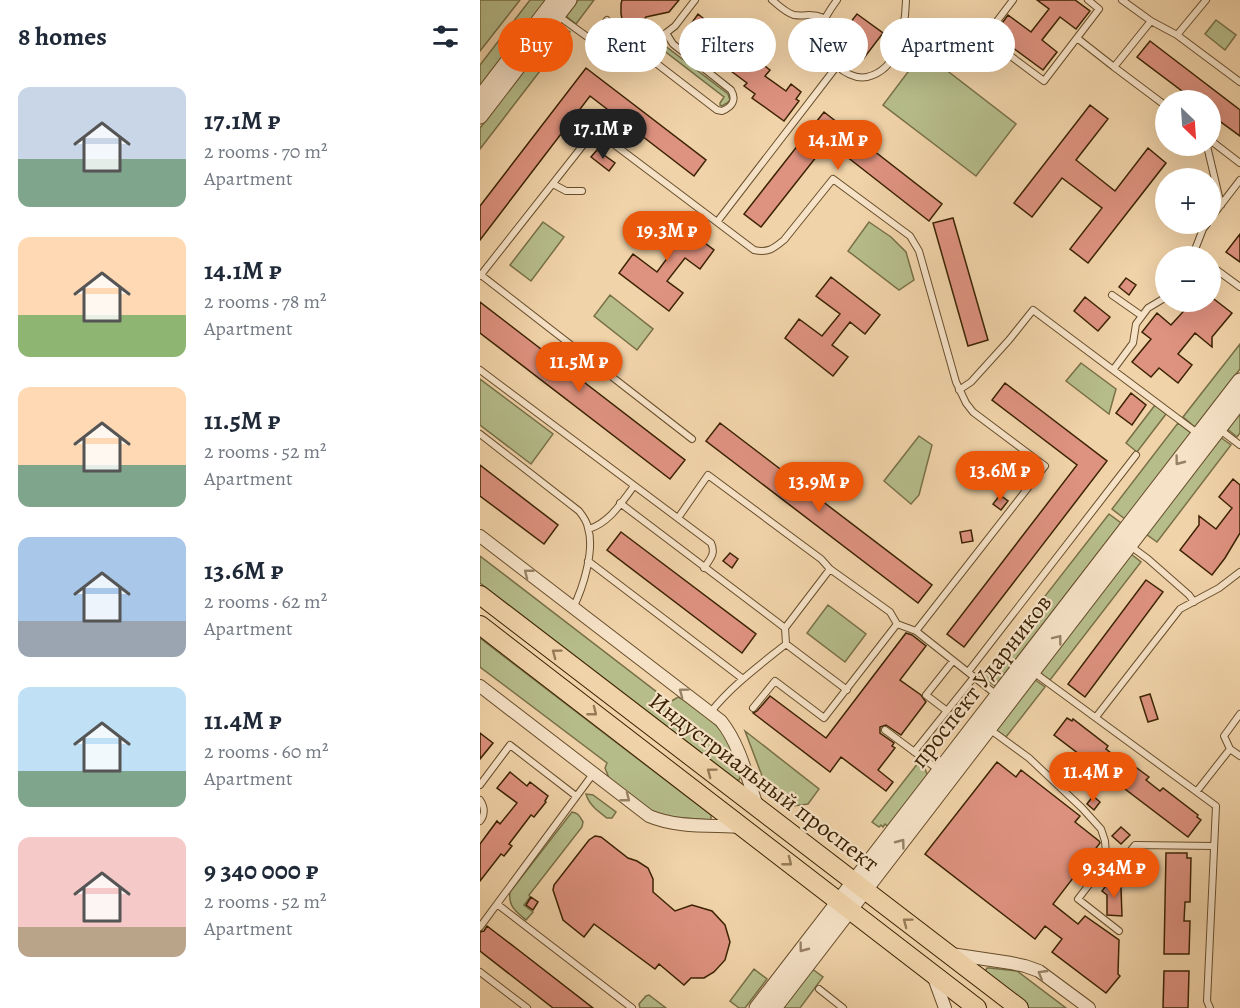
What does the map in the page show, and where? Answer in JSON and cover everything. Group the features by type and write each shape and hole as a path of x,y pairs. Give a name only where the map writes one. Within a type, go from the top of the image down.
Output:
{"main road":[{"name":"Индустриальный проспект","path":"480,595 1019,1008"},
{"name":"Индустриальный проспект","path":"480,626 977,1008"}],"street":[{"path":"480,98 554,8 569,0"},
{"path":"480,116 554,8"},
{"name":"проспект Ударников","path":"757,1008 860,886 1214,425 1240,381"},
{"name":"проспект Ударников","path":"1214,425 1240,402"},
{"path":"480,536 721,721 735,741 757,807"},
{"path":"480,686 649,816 672,823 742,827"},
{"name":"проспект Ударников","path":"774,1008 844,906"},
{"path":"949,954 1011,963 1039,971 1089,1008"},
{"path":"933,974 945,1008"}],"lane":[{"path":"667,32 675,26 695,0"},
{"path":"772,0 794,15 816,15 824,18 837,0"},
{"path":"844,72 862,78 875,75 884,68 895,55 901,39 905,22 906,0"},
{"path":"1014,0 985,37 1044,81 1099,9 1088,0"},
{"path":"1122,0 1151,21 1177,35 1240,82"},
{"path":"1177,35 1206,0"},
{"path":"554,8 585,35"},
{"path":"1114,67 1151,21"},
{"path":"667,35 673,44 731,90 734,101 731,106 722,111 717,110 667,72"},
{"path":"1077,38 1155,98"},
{"path":"717,222 832,72"},
{"path":"692,439 481,276 595,130 754,250 764,252 784,240 833,179 910,236 916,244 959,390 973,412 1045,466 916,631"},
{"path":"1221,148 1240,163"},
{"path":"1221,205 1240,180"},
{"path":"553,184 566,191 582,191"},
{"path":"1221,273 1240,287"},
{"path":"1112,295 1142,316"},
{"path":"1113,370 1133,343 1136,324 1148,308 1155,304"},
{"path":"959,390 971,382 1010,340 1033,310 1204,438"},
{"path":"480,370 711,543 714,549 713,556 704,568"},
{"path":"1214,425 1240,445"},
{"path":"480,434 579,511 585,520 589,529 588,561 579,597 573,608"},
{"path":"914,753 1136,455"},
{"path":"678,518 708,475 890,612 897,624 916,631 1003,699"},
{"path":"589,529 609,518 634,486"},
{"path":"620,503 785,628"},
{"path":"1124,542 1148,559 1194,602"},
{"path":"588,561 743,679"},
{"path":"830,569 785,628 786,644 847,690"},
{"path":"1095,717 1180,609 1219,588 1240,572"},
{"path":"753,708 775,681 825,718 897,624"},
{"path":"710,713 743,679 786,644"},
{"path":"946,711 926,695 953,661"},
{"path":"1028,667 1216,806 1207,1001 1210,1008"},
{"path":"1240,714 1224,736 1230,749 1240,756"},
{"path":"983,725 1029,758 1101,829 1106,854 1102,868 1078,899 1119,931"},
{"path":"885,730 945,775"},
{"path":"480,784 510,745 576,796"},
{"path":"1197,791 1230,749"},
{"path":"480,927 593,773"},
{"path":"480,800 484,812 480,821"},
{"path":"1120,864 1135,845 1214,846"},
{"path":"497,904 632,1008"},
{"path":"480,972 527,1008"},
{"path":"819,989 843,1008"}],"green space":[{"path":"480,0 520,0 506,18 498,18 498,28 480,51"},
{"path":"530,0 547,0 533,18 516,18"},
{"path":"578,0 594,0 576,24 573,18 566,16"},
{"path":"1216,20 1236,35 1225,50 1205,34"},
{"path":"498,42 498,64 480,88 480,65"},
{"path":"667,47 679,57 679,62 667,53"},
{"path":"523,72 539,72 480,149 480,128"},
{"path":"692,72 699,72 728,94 730,100 722,106 720,103 724,97"},
{"path":"908,72 949,72 1016,124 976,176 883,105"},
{"path":"543,222 564,237 531,281 510,265"},
{"path":"869,222 891,237 906,252 914,280 899,290 848,251"},
{"path":"610,295 653,329 637,350 594,316"},
{"path":"1240,344 1240,369 1195,427 1183,417"},
{"path":"1081,363 1116,389 1109,414 1066,381"},
{"path":"480,379 553,434 531,464 480,425"},
{"path":"1155,405 1166,414 1137,452 1126,443"},
{"path":"1240,411 1240,433 1237,437 1226,428"},
{"path":"1178,423 1191,433 1125,519 1112,509"},
{"path":"919,436 932,445 919,495 911,504 884,481"},
{"path":"1220,437 1231,445 1157,542 1146,534"},
{"path":"1109,514 1121,523 995,686 982,677"},
{"path":"1131,554 1141,562 1050,680 1039,672"},
{"path":"480,556 670,702 678,697 709,718 728,742 741,775 739,780 480,583"},
{"path":"828,605 866,634 845,662 807,633"},
{"path":"480,638 711,815 711,819 672,817 652,812 609,778 605,768 607,763 480,667"},
{"path":"1034,679 1045,687 1006,737 995,729"},
{"path":"745,731 819,789 808,804 793,806 775,793 764,781"},
{"path":"918,763 924,767 928,776 889,827 885,824 879,827 872,822"},
{"path":"586,794 593,795 616,812 612,818 607,818 597,810"},
{"path":"572,812 580,817 583,822 582,827 529,895 524,905 533,912 526,920 512,905 510,892"},
{"path":"811,968 823,977 800,1008 781,1008"},
{"path":"987,968 1017,971 1066,1008 1029,1008 987,976 985,971"},
{"path":"754,969 767,979 745,1008 739,1008 730,1001"},
{"path":"649,995 666,1008 640,1008 639,1004"}],"building":[{"path":"622,0 679,0 669,12 645,18 622,18"},
{"path":"1037,0 1075,0 1090,11 1076,29 1060,17 1042,40 1057,52 1043,70 1015,49 1015,20 1031,32 1049,9"},
{"path":"868,22 880,31 880,37 868,53"},
{"path":"1150,41 1214,90 1181,90 1137,57"},
{"path":"585,69 585,72 591,72 706,160 694,176 590,96 480,240 480,206"},
{"path":"732,72 768,72 765,76 786,91 791,84 801,92 796,99 799,101 784,121 752,98 755,94 744,86 747,83"},
{"path":"1221,95 1240,110 1240,136 1221,122"},
{"path":"1090,105 1108,119 1076,160 1115,191 1148,148 1166,163 1162,168 1155,168 1155,177 1088,263 1070,249 1102,208 1062,178 1032,217 1014,203"},
{"path":"824,112 942,204 929,221 828,142 761,227 744,214"},
{"path":"597,150 615,163 609,171 591,157"},
{"path":"665,213 714,250 700,269 685,258 667,281 683,293 669,311 619,273 633,254 657,272 674,249 651,231"},
{"path":"953,218 988,340 968,346 933,223"},
{"path":"1240,234 1240,262 1226,252"},
{"path":"831,277 880,315 865,334 850,322 832,345 848,357 833,376 785,338 799,319 822,336 840,314 816,296"},
{"path":"1126,278 1136,285 1129,295 1119,287"},
{"path":"1085,297 1110,317 1098,331 1074,311"},
{"path":"480,302 685,460 670,479 480,333"},
{"path":"1221,304 1232,313 1212,337 1212,347 1195,333 1178,354 1192,365 1178,383 1159,368 1151,377 1132,362 1151,339 1142,332 1157,313 1171,325 1183,312 1221,312"},
{"path":"1005,383 1107,461 964,647 947,634 1077,465 992,400"},
{"path":"1131,393 1146,405 1132,425 1116,413"},
{"path":"720,423 932,585 918,603 706,441"},
{"path":"480,465 558,525 544,544 480,496"},
{"path":"1233,479 1240,485 1240,533 1212,575 1180,550 1199,525 1199,516 1216,529 1232,508 1219,497"},
{"path":"1000,495 1008,501 1001,510 993,504"},
{"path":"971,530 973,541 962,543 960,532"},
{"path":"621,532 756,634 742,653 607,550"},
{"path":"730,553 738,559 732,568 723,561"},
{"path":"1146,580 1163,592 1085,697 1068,684"},
{"path":"906,633 926,646 900,680 921,695 926,702 901,735 886,725 880,727 880,733 894,743 892,746 895,748 878,770 893,782 886,791 841,757 830,772 753,713 770,696 826,738"},
{"path":"1150,694 1158,719 1148,722 1140,697"},
{"path":"1067,718 1072,721 1073,719 1108,746 1106,749 1120,760 1122,757 1149,777 1146,780 1160,791 1163,788 1198,815 1197,817 1201,820 1188,837 1054,735"},
{"path":"480,733 493,743 480,759"},
{"path":"997,762 1016,777 1021,770 1080,816 1075,822 1100,843 1053,904 1078,924 1085,916 1119,940 1118,974 1120,976 1106,993 1052,952 1062,939 1045,926 1035,939 925,854"},
{"path":"510,772 527,786 530,782 548,796 534,817 531,815 509,844 512,846 504,856 501,854 480,881 480,844 497,821 500,824 517,803 497,788"},
{"path":"1093,796 1100,802 1094,810 1087,804"},
{"path":"1121,827 1130,835 1121,844 1112,836"},
{"path":"595,836 601,837 628,858 648,868 653,879 653,892 675,911 692,905 712,911 725,925 730,942 725,960 714,972 704,978 691,978 684,985 659,964 655,969 594,924 584,937 563,920 553,890 554,885 589,840"},
{"path":"1166,853 1187,853 1187,858 1191,858 1190,902 1185,902 1184,921 1190,921 1189,954 1164,954"},
{"path":"1110,880 1121,888 1122,916 1107,915 1107,895 1102,891"},
{"path":"531,897 538,902 533,910 526,905"},
{"path":"487,926 593,1008 553,1008 480,951 480,932 484,931"},
{"path":"1164,971 1189,971 1188,1008 1163,1008"}]}
